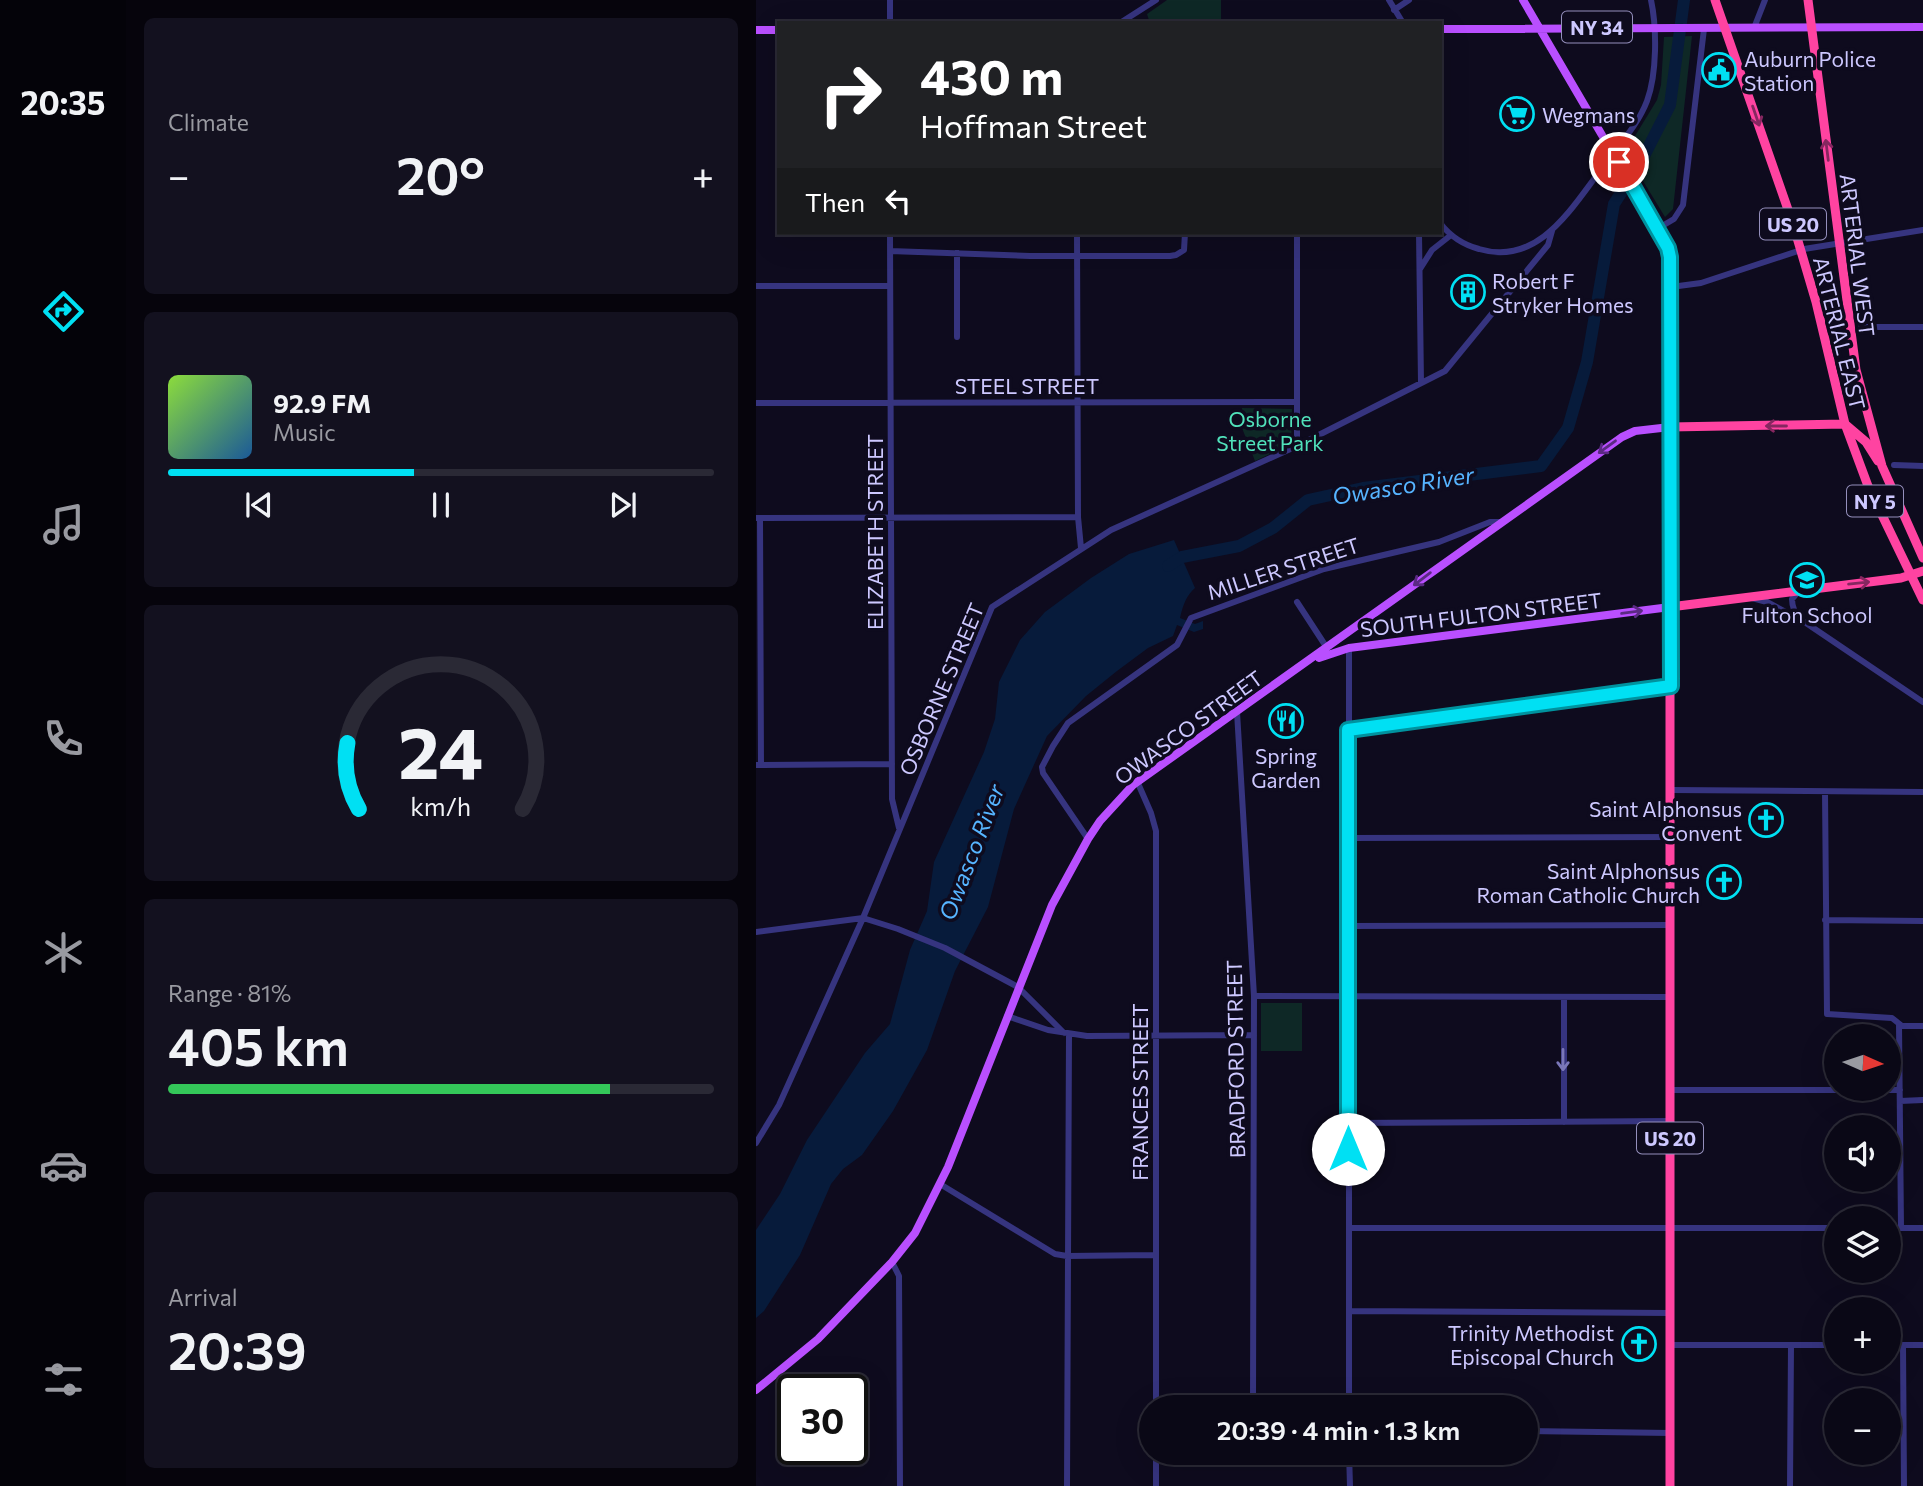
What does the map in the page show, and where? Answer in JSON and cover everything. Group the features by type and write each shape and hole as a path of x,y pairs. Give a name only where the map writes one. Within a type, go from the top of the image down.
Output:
{"highway":[{"name":"US 20","path":"1715,0 1726,28"},
{"name":"US 20","path":"1808,0 1812,29"},
{"name":"ARTERIAL EAST","path":"1726,28 1801,250 1845,424 1868,486 1923,600"},
{"name":"ARTERIAL WEST","path":"1812,29 1856,370 1882,466 1923,558"},
{"path":"1670,427 1845,424 1866,442 1882,466"},
{"name":"US 20","path":"1670,427 1670,1486"},
{"path":"1670,607 1901,578 1923,571"}],"main road":[{"path":"1523,0 1657,229 1670,257 1670,427"},
{"name":"NY 34","path":"1442,29 1923,27"},
{"path":"756,30 777,30"},
{"name":"OWASCO STREET","path":"756,1390 818,1339 893,1261 922,1221 940,1184 1052,905 1100,821 1137,781 1622,437 1635,431 1670,427"},
{"name":"SOUTH FULTON STREET","path":"1300,667 1349,648 1670,607"},
{"path":"1342,637 1349,648"}],"street":[{"path":"890,0 890,21"},
{"path":"1123,21 1156,0"},
{"path":"1389,0 1402,21"},
{"path":"1394,10 1409,0"},
{"path":"1442,225 1451,235 1472,247 1500,252 1529,246 1552,231 1640,117 1654,74 1651,0"},
{"path":"1754,29 1765,0"},
{"path":"1657,229 1674,219 1683,205 1704,29"},
{"path":"1671,287 1701,283 1801,250 1923,230"},
{"name":"OSBORNE STREET","path":"756,1143 779,1105 863,918 992,607 1081,548 1136,517 1297,446 1447,369 1548,245 1552,231"},
{"name":"ELIZABETH STREET","path":"890,235 892,799 899,829"},
{"path":"1077,235 1081,548"},
{"path":"890,251 1160,256 1182,252 1185,235"},
{"path":"1297,235 1297,446"},
{"path":"1419,235 1421,383"},
{"path":"1419,274 1422,264 1432,250 1451,235"},
{"path":"957,253 957,337"},
{"path":"756,286 890,286"},
{"path":"1861,327 1923,327"},
{"name":"STEEL STREET","path":"756,403 1297,402"},
{"path":"1894,465 1923,466"},
{"path":"892,764 759,765 758,518 1079,517"},
{"name":"MILLER STREET","path":"1088,839 1043,773 1042,767 1068,723 1177,645 1191,618 1324,569 1439,542 1490,522 1502,522"},
{"path":"1801,589 1792,599 1792,605 1794,612 1806,623"},
{"path":"1741,597 1767,602 1806,623 1923,702"},
{"path":"1297,601 1327,648"},
{"path":"1349,648 1349,1395"},
{"path":"1348,730 1671,686"},
{"name":"BRADFORD STREET","path":"1237,712 1254,996 1253,1395"},
{"name":"FRANCES STREET","path":"1137,781 1156,831 1156,1395"},
{"path":"1671,790 1923,792"},
{"path":"1825,792 1825,1012 1828,1016 1892,1018 1902,1026 1923,1026"},
{"path":"1348,838 1671,836"},
{"path":"756,932 863,918 898,929 979,965 1018,987 1067,1034 1067,1486"},
{"path":"1825,920 1923,921"},
{"path":"1348,926 1671,925"},
{"path":"1254,996 1670,998"},
{"path":"1564,997 1564,1122"},
{"path":"1007,1016 1067,1034 1087,1036 1254,1035"},
{"path":"1670,1090 1824,1090"},
{"path":"1901,1101 1923,1100"},
{"path":"1900,1101 1901,1206"},
{"path":"1348,1123 1670,1121"},
{"path":"940,1184 1055,1254 1156,1255"},
{"path":"1349,1228 1824,1228"},
{"path":"1901,1228 1923,1228"},
{"path":"893,1261 899,1276 900,1486"},
{"path":"1349,1311 1670,1313"},
{"path":"1670,1345 1824,1345"},
{"path":"1790,1486 1791,1345"},
{"path":"1904,1486 1903,1345 1923,1345"},
{"path":"1538,1431 1671,1433"},
{"path":"1156,1465 1156,1486"},
{"path":"1349,1465 1350,1486"}],"green space":[{"path":"1167,0 1221,0 1221,21 1149,21 1147,14"},
{"path":"1692,36 1673,209 1665,217 1629,158 1627,149 1657,100 1661,85 1664,37"},
{"name":"Osborne Street Park","path":"1242,408 1292,409 1291,444 1255,461 1242,428"},
{"path":"1261,1003 1302,1003 1302,1051 1261,1051"}],"water":[{"path":"1174,540 1195,588 1185,601 1180,618 1195,624 1203,621 1203,629 1194,632 1177,625 1173,636 1148,648 1117,671 1086,696 1047,736 1014,809 988,907 955,971 927,1050 893,1111 862,1155 843,1169 831,1184 800,1255 764,1311 756,1318 756,1230 780,1194 807,1140 865,1053 890,1024 910,950 927,911 934,862 984,752 995,719 999,682 1020,640 1045,612 1091,578 1129,554"}],"waterway":[{"name":"Owasco River","path":"1168,566 1182,557 1239,546 1273,528 1308,500 1363,488 1541,466 1568,428 1587,362 1614,204 1643,158 1670,105 1684,0"}],"place":[{"name":"Auburn Police Station","path":"1719,70"},
{"name":"Wegmans","path":"1517,114"},
{"name":"Robert F Stryker Homes","path":"1468,292"},
{"name":"Fulton School","path":"1807,580"},
{"name":"Spring Garden","path":"1286,721"},
{"name":"Saint Alphonsus Convent","path":"1766,820"},
{"name":"Saint Alphonsus Roman Catholic Church","path":"1724,882"},
{"name":"Trinity Methodist Episcopal Church","path":"1639,1344"}],"route":[{"path":"1348,1149 1348,730 1671,686 1670,257 1668,248 1619,162"}]}
